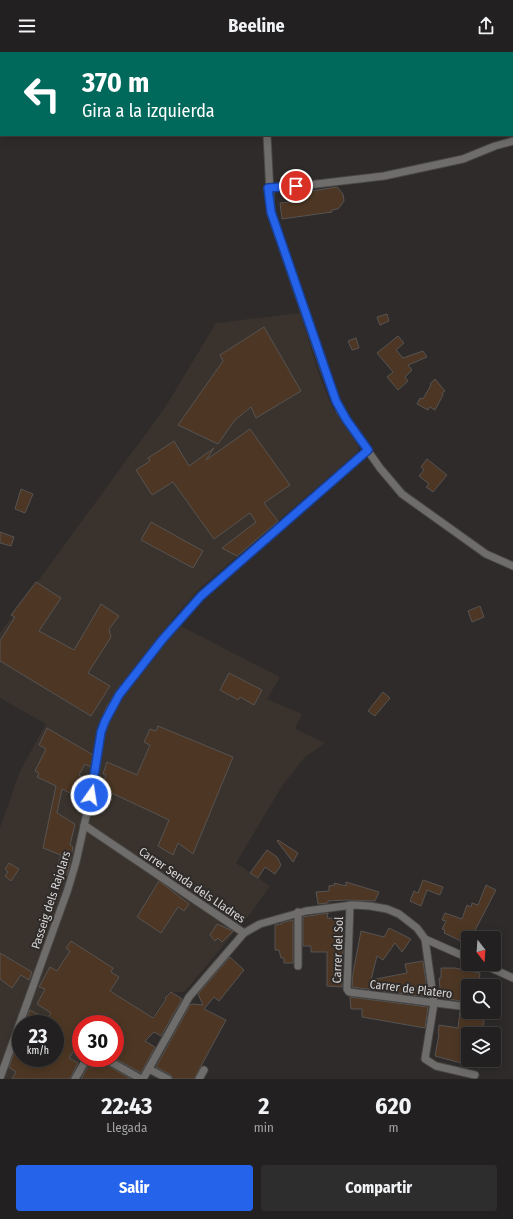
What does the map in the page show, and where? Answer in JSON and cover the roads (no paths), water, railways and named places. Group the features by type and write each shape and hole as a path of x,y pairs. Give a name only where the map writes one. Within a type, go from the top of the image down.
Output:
{"street":[{"path":"267,136 268,188 274,223 336,401 346,419 387,478 408,499 486,554 513,566"},
{"path":"268,188 384,176 463,159 513,140"},
{"name":"Passeig dels Rajolars","path":"0,1078 68,889 94,781 101,732 110,709 119,695 162,640 201,596 368,450"},
{"name":"Carrer Senda dels Lladres","path":"84,825 244,933 260,924 298,912 350,905 378,907 399,914 416,928 425,940 461,955"},
{"name":"Carrer del Sol","path":"350,905 347,989 352,993"},
{"path":"298,912 298,966"},
{"path":"120,1067 142,1079 189,997 244,933"},
{"path":"425,940 434,1003 425,1059 436,1066 475,1075"},
{"path":"498,971 513,978"},
{"name":"Carrer de Platero","path":"352,993 461,1006"},
{"path":"75,1079 82,1067"},
{"path":"149,1069 168,1079"},
{"path":"199,1079 204,1070"}]}
